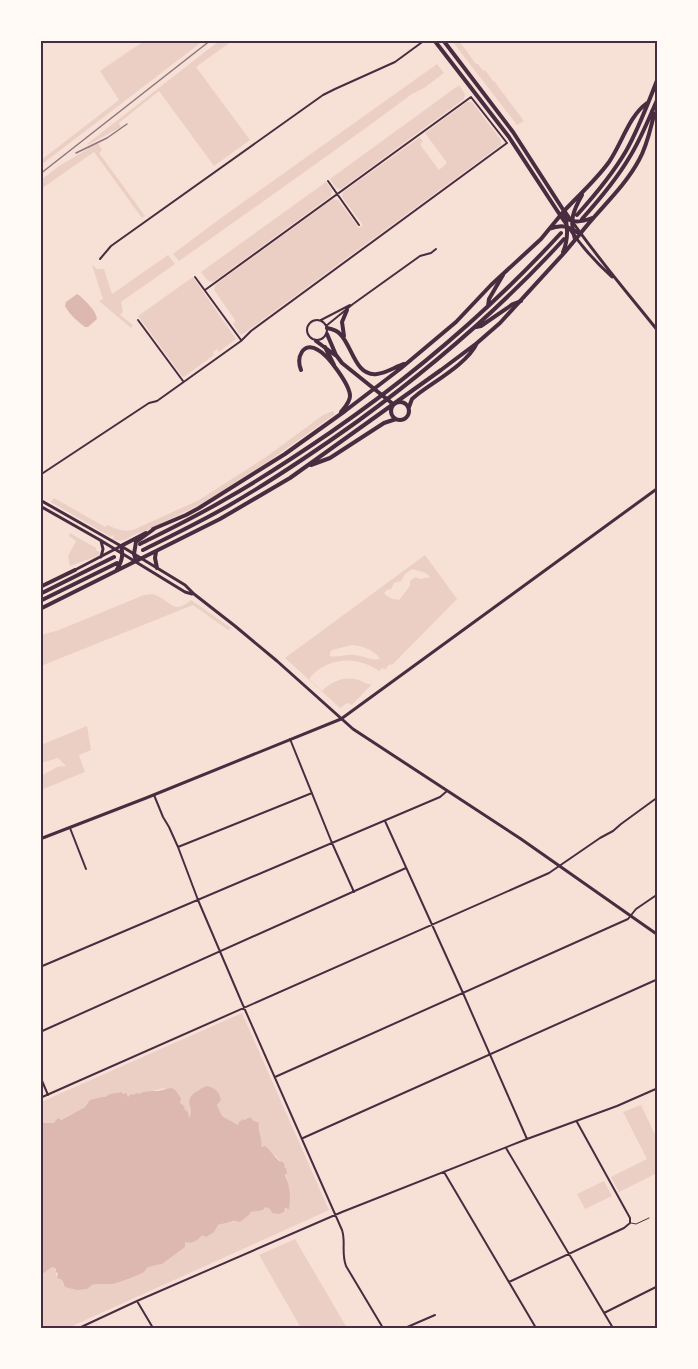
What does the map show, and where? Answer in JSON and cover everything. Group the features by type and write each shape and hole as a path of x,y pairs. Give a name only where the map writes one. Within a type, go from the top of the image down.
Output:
{"main road":[{"path":"434,40 514,144 575,239 621,284"},
{"path":"443,40 513,132 569,220 657,331"},
{"path":"577,215 602,186 633,137 657,78"},
{"path":"582,219 602,197 628,161 657,98"},
{"path":"40,587 199,508 285,454 400,369 456,322 549,229 609,162 634,118 648,102"},
{"path":"40,609 220,519 307,467 477,343 521,301 612,197 639,159 646,144 654,115 652,111"},
{"path":"561,255 566,243 569,220 584,190"},
{"path":"560,215 577,223 593,218"},
{"path":"549,229 560,225 569,227 580,234"},
{"path":"140,544 226,500 300,453 404,378 488,306 561,233"},
{"path":"143,550 271,480 327,443 415,378 475,328 564,239"},
{"path":"488,306 489,299 503,275"},
{"path":"475,328 521,301"},
{"path":"344,339 342,322 347,310"},
{"path":"327,329 338,332 357,363 370,374 380,374 405,364"},
{"path":"327,329 336,355"},
{"path":"316,341 336,355 347,368 393,405"},
{"path":"409,407 403,402 398,402 391,410 396,418 400,420 406,418 412,399 458,365 477,343"},
{"path":"325,347 348,388 350,396 339,415"},
{"path":"301,370 299,355 305,348 313,348 321,351 337,370"},
{"path":"307,467 330,458 384,423 396,418"},
{"path":"40,839 341,718 657,488"},
{"path":"40,500 185,585 377,747 413,768 560,866 657,935"},
{"path":"40,506 185,592 194,594"},
{"path":"136,561 134,554 136,542 154,529"},
{"path":"100,540 103,546 101,557"},
{"path":"116,572 121,563 121,546"},
{"path":"157,550 154,559 157,568"},
{"path":"40,594 114,557"},
{"path":"40,601 117,563"}],"street":[{"path":"100,259 111,246 323,95 395,62 425,40"},
{"path":"40,475 149,403 158,401 507,143 471,97 205,290"},
{"path":"328,181 359,225"},
{"path":"353,304 312,322 307,328 310,338 316,341 323,339 332,320 420,256 436,249"},
{"path":"195,277 241,341"},
{"path":"138,320 183,382"},
{"path":"320,320 327,329"},
{"path":"290,739 354,892"},
{"path":"40,967 385,821 440,797 447,791"},
{"path":"178,847 312,794"},
{"path":"154,795 178,847 244,1009 344,1234 343,1255 346,1266 383,1329"},
{"path":"40,1098 549,873 613,831 657,797"},
{"path":"385,821 527,1140"},
{"path":"70,828 86,869"},
{"path":"40,1032 406,868"},
{"path":"275,1077 628,919 636,909 657,894"},
{"path":"303,1138 657,980"},
{"path":"40,1076 48,1095"},
{"path":"79,1329 137,1301 336,1215 632,1101 657,1088"},
{"path":"509,1282 630,1223 630,1218 577,1122"},
{"path":"506,1148 614,1329"},
{"path":"444,1172 537,1329"},
{"path":"604,1313 657,1287"},
{"path":"137,1301 153,1329"},
{"path":"405,1329 435,1315"}],"lane":[{"path":"630,1223 636,1224 649,1218"}],"shaded area":[{"path":"144,41 203,41 41,165 41,160 119,100 100,71"},
{"path":"219,41 232,41 196,67 250,140 214,166 159,91 119,123 121,127 87,144"},
{"path":"452,41 459,41 476,64 483,71 485,70 494,81 524,121 517,125"},
{"path":"437,64 444,73 424,88 412,94 179,261 173,254 221,218"},
{"path":"459,85 465,94 464,99 341,189 336,188 330,179"},
{"path":"467,102 472,102 501,140 501,145 240,334 233,324 235,320 214,290 215,285 333,199 338,200 359,228 363,225 342,197 343,192 420,137 423,142 421,146 439,170 447,163 425,133"},
{"path":"98,143 102,150 99,153 145,216 142,218 94,152 41,189 41,180 59,166"},
{"path":"326,182 332,190 331,196 213,282 208,281 201,272"},
{"path":"168,255 175,264 121,302 123,312 120,315 133,325 131,328 99,301 103,299 92,265 97,269 104,269 112,294"},
{"path":"193,277 236,339 219,352 217,349 213,352 214,355 184,377 138,316"},
{"path":"77,294 95,312 97,319 88,327 76,320 65,306 66,302"},
{"path":"333,411 335,414 266,463 199,505 125,540 113,539 114,536 111,537 51,502 54,498 105,527 108,525 120,530 133,530 199,500 266,457 323,415"},
{"path":"70,533 96,548 100,553 98,556 70,566 68,556 76,541 69,536"},
{"path":"425,555 457,599 392,665 386,668 387,670 382,668 379,671 361,662 342,661 324,666 309,679 322,691 330,684 344,679 372,684 352,705 347,703 340,708 285,658","holes":["412,569 426,573 430,577 420,579 415,577 410,581 410,586 399,600 384,593 391,589 394,583 401,581","352,645 368,649 380,659 355,655 330,656 332,650"]},
{"path":"153,594 176,607 185,605 191,600 231,628 228,630 193,605 41,666 41,635 59,630 144,595"},
{"path":"87,726 91,750 79,755 85,772 41,790 41,776 57,767 66,766 58,758 41,763 41,745"},
{"path":"242,1013 329,1210 68,1328 41,1328 41,1273 52,1267 63,1284 80,1289 87,1289 97,1284 113,1284 143,1273 148,1267 162,1264 184,1247 185,1242 219,1225 240,1222 249,1212 264,1206 272,1213 280,1213 287,1209 288,1195 284,1169 267,1146 261,1147 257,1123 245,1119 238,1125 222,1116 217,1105 221,1100 199,1089 189,1100 192,1113 189,1118 188,1112 183,1110 180,1103 164,1088 129,1097 118,1092 54,1123 41,1123 41,1102"},
{"path":"207,1086 215,1089 219,1095 221,1100 217,1105 222,1116 238,1125 243,1119 251,1117 259,1123 261,1147 266,1146 279,1161 283,1162 286,1168 285,1175 290,1196 289,1209 285,1208 284,1212 279,1214 272,1213 265,1207 263,1210 250,1212 240,1222 234,1221 218,1225 214,1232 206,1237 202,1235 195,1242 185,1242 185,1247 162,1264 148,1267 143,1273 113,1284 97,1284 87,1289 77,1290 65,1287 62,1280 57,1278 56,1269 52,1267 41,1273 41,1123 54,1123 58,1118 61,1120 85,1107 90,1100 110,1094 121,1092 126,1093 128,1097 131,1094 171,1088 181,1099 180,1103 188,1112 189,1118 191,1096"},
{"path":"641,1105 657,1139 657,1173 619,1192 611,1177 647,1159 623,1112"},
{"path":"604,1181 612,1196 585,1209 577,1194"},
{"path":"295,1239 347,1328 301,1328 259,1255"}],"railway":[{"path":"40,174 211,40"},
{"path":"76,153 107,138 127,124"}]}
